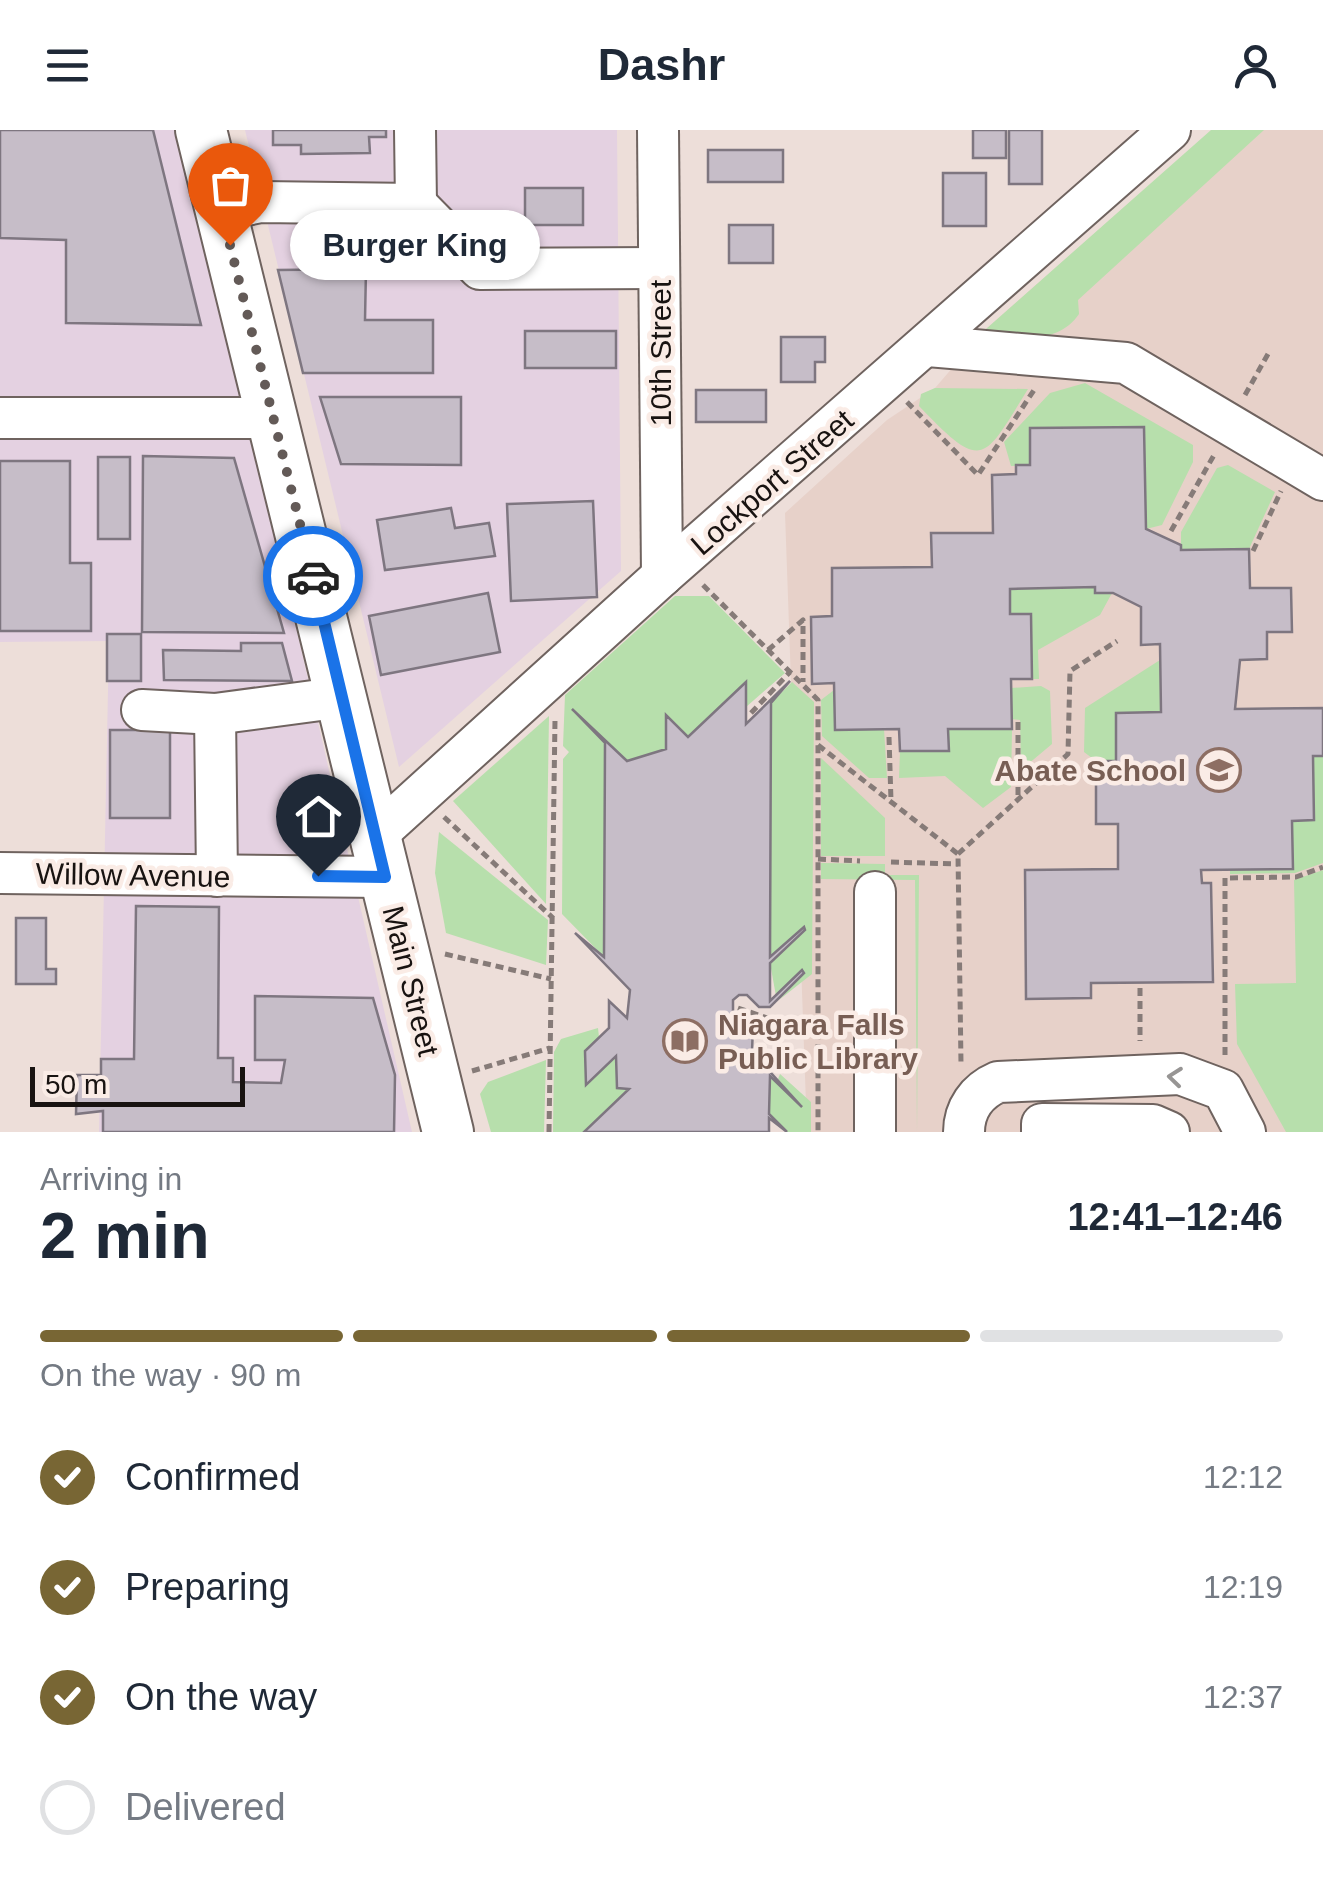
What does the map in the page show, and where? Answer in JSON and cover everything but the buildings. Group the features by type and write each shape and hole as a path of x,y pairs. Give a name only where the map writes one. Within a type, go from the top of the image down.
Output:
{"main road":[{"name":"Main Street","path":"201,130 344,697 448,1132"}],"street":[{"path":"414,130 416,204 480,269 660,268"},
{"name":"10th Street","path":"658,130 660,268 678,576"},
{"name":"Lockport Street","path":"380,856 928,346 1170,130"},
{"path":"221,210 260,202 416,204"},
{"path":"928,346 1126,363 1309,488"},
{"path":"0,418 272,418"},
{"path":"142,710 215,714 344,697"},
{"path":"215,714 217,876"},
{"name":"Willow Avenue","path":"0,873 217,876 380,856"},
{"path":"874,1132 875,892"},
{"path":"964,1126 981,1089 998,1082 1180,1074 1223,1090 1245,1132"},
{"path":"1042,1132 1042,1124 1117,1128 1154,1125 1168,1132"}],"path":[{"path":"1243,397 1268,354"},
{"path":"904,400 978,475 1041,380 1023,380"},
{"path":"1170,530 1216,452 1212,450"},
{"path":"1266,480 1282,489 1309,488"},
{"path":"1253,551 1282,489"},
{"path":"678,576 768,650 818,700 818,1132"},
{"path":"768,650 803,620 802,682"},
{"path":"956,1073 964,1059 958,854 1068,754 1070,671 1117,641"},
{"path":"750,713 790,672"},
{"path":"549,1132 556,715"},
{"path":"1018,722 1018,800"},
{"path":"889,738 890,801"},
{"path":"818,744 958,854"},
{"path":"435,808 553,918"},
{"path":"1225,1055 1225,878 1296,876 1323,867"},
{"path":"442,954 552,979"},
{"path":"1140,988 1140,1050"},
{"path":"738,1008 770,1019 818,1020"},
{"path":"472,1071 552,1048"}],"shaded area":[{"path":"0,130 182,130 412,1132 99,1132 109,641 0,642"},
{"path":"245,130 617,130 621,571 399,767"},
{"path":"1212,130 1323,130 1323,1132 807,1132 785,513 887,420 935,388 986,329"}],"green space":[{"path":"1211,130 1264,130 1078,300 1079,314 1071,324 1037,337 1011,336 986,329"},
{"path":"1085,383 1193,445 1193,462 1162,525 1146,529 1144,427 1030,428 1030,465 1011,466 1004,442 1050,393"},
{"path":"935,388 1028,389 1001,432 981,450 957,442 919,406 921,394"},
{"path":"1228,465 1275,492 1249,549 1181,550 1181,532 1217,468"},
{"path":"1095,587 1095,593 1112,593 1100,615 1038,650 1039,679 1032,679 1031,615 1010,614 1010,589"},
{"path":"675,596 709,596 785,673 746,707 744,683 688,737 666,716 666,749 627,761 572,709 605,743 604,957 562,914 563,759 569,752 563,746 565,695"},
{"path":"1160,660 1161,712 1116,713 1116,761 1096,761 1084,752 1085,708"},
{"path":"792,682 814,702 812,974 779,1000 803,974 776,996 770,963 805,931 770,957 771,703"},
{"path":"1041,686 1050,691 1052,744 1021,770 1020,720 1011,719 1011,688"},
{"path":"834,690 835,730 884,729 887,778 869,778 822,736 821,700"},
{"path":"549,716 546,904 453,801"},
{"path":"948,729 1012,729 1011,787 983,808 945,776 899,778 900,751 948,751"},
{"path":"1313,756 1323,756 1323,863 1295,873 1230,874 1230,870 1293,869 1292,821"},
{"path":"821,758 885,818 885,856 821,856"},
{"path":"439,832 548,920 546,965 446,933 435,873"},
{"path":"821,863 885,864 885,875 919,875 917,1132 915,880 821,879"},
{"path":"1323,870 1323,1132 1286,1132 1237,1044 1235,984 1296,983 1294,880"},
{"path":"598,1028 599,1037 585,1051 586,1084 616,1056 617,1087 629,1089 584,1132 553,1132 554,1052 561,1039"},
{"path":"546,1060 544,1132 491,1132 480,1094 488,1082"},
{"path":"780,1074 811,1102 811,1132 787,1132 769,1114 770,1076 802,1106 778,1079"}],"way so far":[{"path":"230,245 313,576"}],"place":[{"name":"Burger King","path":"230,245"},
{"name":"Abate School","path":"1219,770"},
{"name":"Niagara Falls Public Library","path":"685,1041"}],"route":[{"path":"313,576 385,877 318,876"}]}
